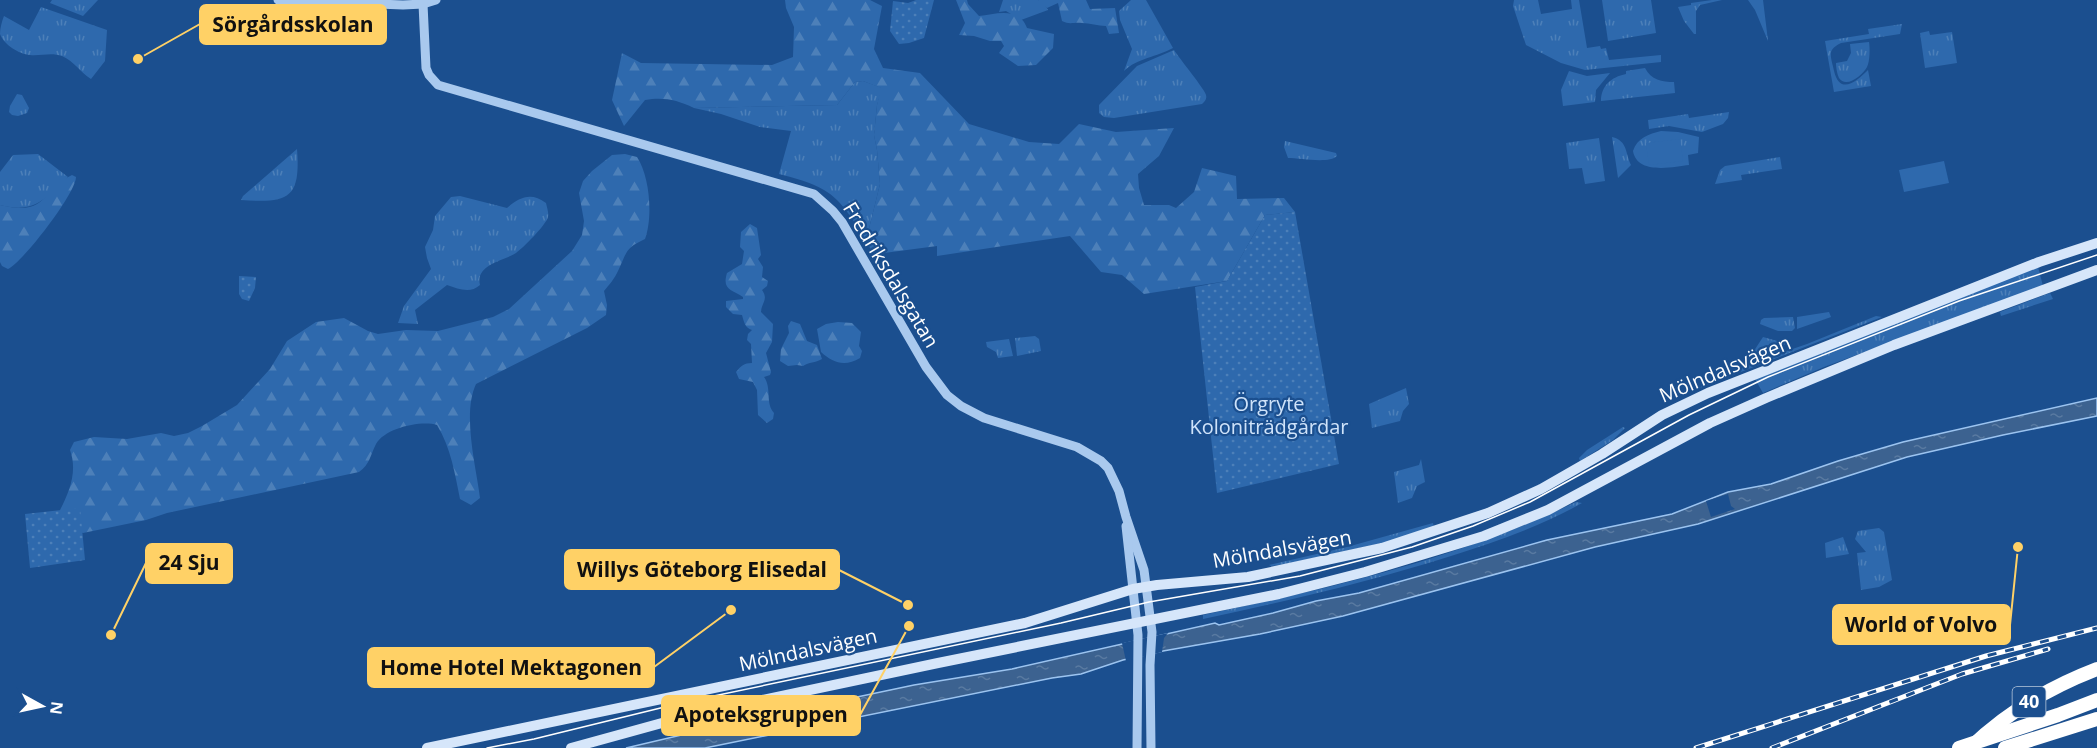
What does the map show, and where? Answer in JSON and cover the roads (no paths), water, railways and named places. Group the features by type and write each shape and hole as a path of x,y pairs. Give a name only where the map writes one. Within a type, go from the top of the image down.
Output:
{"highway":[{"name":"40","path":"1970,748 2005,718 2032,700 2097,669"},
{"path":"1959,748 2097,700"},
{"path":"2006,748 2097,719"}],"main road":[{"name":"Mölndalsvägen","path":"428,748 1025,623 1146,587 1248,576 1382,548 1488,513 1541,489 1602,454 1662,415 1708,393 2038,262 2097,243"},
{"name":"Mölndalsvägen","path":"571,748 691,715 1278,594 1365,572 1484,536 1548,510 1676,440 1744,408 1894,345 2097,270"}],"street":[{"path":"278,0 423,4 436,0"},
{"name":"Fredriksdalsgatan","path":"423,4 426,68 433,81 453,91 813,194 842,222 926,367 946,395 974,414 1077,447 1101,461 1108,468 1115,481 1141,556 1146,587 1152,636 1150,655 1151,748"},
{"name":"Fredriksdalsgatan","path":"1126,517 1138,639 1137,748"}],"water":[{"path":"2097,398 2097,416 1907,457 1698,524 1595,547 1343,616 1260,634 1163,651 1123,660 1081,674 705,748 626,748 914,685 1012,669 1359,593 1547,540 1672,514 1728,492 1771,484 1903,442"}],"tram line":[{"path":"487,748 534,739 685,702 1061,623 1149,602 1300,576 1412,547 1473,526 1530,502 1689,415 1768,377 1959,301 2097,255"}],"railway":[{"path":"1696,748 1986,656 2097,628"},
{"path":"1772,748 1962,674 2048,649"}],"place":[{"name":"Sörgårdsskolan","path":"138,59"},
{"name":"World of Volvo","path":"2018,547"},
{"name":"Willys Göteborg Elisedal","path":"908,605"},
{"name":"Home Hotel Mektagonen","path":"731,610"},
{"name":"Apoteksgruppen","path":"909,626"},
{"name":"24 Sju","path":"111,635"}],"park label":[{"name":"Örgryte Koloniträdgårdar","path":"1269,416"}]}
